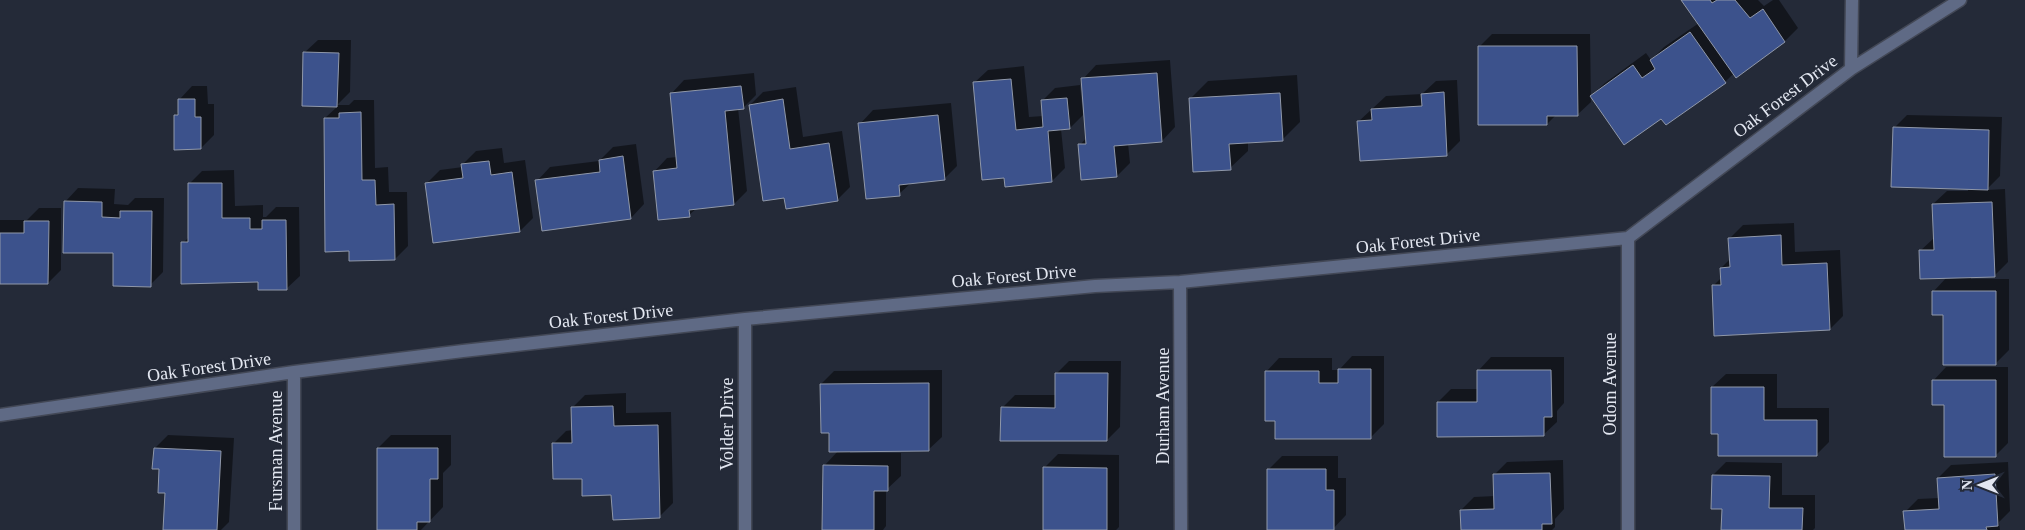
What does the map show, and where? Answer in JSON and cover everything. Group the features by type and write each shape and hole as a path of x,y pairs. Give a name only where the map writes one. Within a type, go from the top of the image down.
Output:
{"street":[{"path":"1851,68 1852,0"},
{"name":"Oak Forest Drive","path":"0,415 294,372 463,350 745,319 1095,286 1180,282 1628,238 1851,68 1960,0"},
{"name":"Odom Avenue","path":"1628,238 1628,530"},
{"name":"Durham Avenue","path":"1180,282 1181,530"},
{"name":"Volder Drive","path":"744,530 745,319"},
{"name":"Fursman Avenue","path":"294,372 294,530"}],"building":[{"path":"1681,0 1710,0 1712,3 1717,0 1735,0 1750,18 1763,9 1785,42 1736,78"},
{"path":"1690,32 1726,83 1666,125 1661,119 1624,145 1590,96 1633,65 1642,78 1655,69 1650,60"},
{"path":"1478,46 1577,46 1578,116 1547,116 1547,125 1478,125"},
{"path":"303,52 339,53 337,107 302,106"},
{"path":"1157,73 1162,142 1114,146 1117,177 1081,180 1078,144 1086,144 1081,78"},
{"path":"1011,79 1016,130 1043,127 1041,100 1067,98 1070,129 1048,131 1052,182 1005,187 1004,178 982,180 973,82"},
{"path":"741,86 744,109 725,111 734,205 689,210 690,217 658,220 653,171 677,168 670,93"},
{"path":"1444,92 1447,156 1360,161 1357,121 1372,120 1371,109 1422,106 1421,94"},
{"path":"1280,93 1283,141 1229,144 1231,170 1193,172 1189,98"},
{"path":"178,99 195,99 195,117 201,117 201,149 174,150 174,115 178,115"},
{"path":"783,99 790,149 829,143 838,201 786,209 784,198 763,201 749,105"},
{"path":"361,112 362,180 375,180 376,205 394,204 395,260 349,261 349,251 325,252 324,118 339,118 339,113"},
{"path":"938,115 945,180 899,185 900,196 866,199 858,123"},
{"path":"1893,127 1989,130 1988,190 1891,187"},
{"path":"623,156 631,219 542,231 535,180 600,172 599,160"},
{"path":"489,161 491,175 512,172 520,232 433,243 425,183 463,178 461,164"},
{"path":"188,183 222,183 222,218 250,218 250,229 262,229 262,220 286,220 287,290 258,290 258,282 181,284 181,242 188,242"},
{"path":"64,201 102,202 102,217 120,218 120,211 152,211 151,287 113,286 113,253 63,253"},
{"path":"1992,202 1995,277 1920,279 1919,250 1934,250 1932,204"},
{"path":"24,221 49,221 48,284 0,284 0,233 24,233"},
{"path":"1781,235 1782,265 1827,263 1830,330 1714,336 1712,285 1721,285 1720,268 1730,267 1728,238"},
{"path":"1932,291 1996,291 1996,365 1943,365 1943,315 1932,315"},
{"path":"1338,369 1371,369 1371,439 1275,439 1275,421 1265,421 1265,371 1319,371 1319,383 1338,383"},
{"path":"1477,370 1551,370 1552,417 1544,417 1544,436 1437,437 1437,402 1477,402"},
{"path":"1055,373 1108,373 1107,441 1000,441 1001,407 1055,408"},
{"path":"1932,380 1996,380 1996,457 1944,457 1944,405 1932,405"},
{"path":"929,383 929,451 829,452 829,433 821,433 820,384"},
{"path":"1711,387 1764,387 1764,420 1817,420 1817,456 1718,456 1718,434 1711,434"},
{"path":"613,406 614,426 658,425 660,518 613,520 611,495 582,496 582,479 553,479 552,443 572,443 571,407"},
{"path":"154,448 221,451 217,530 163,530 165,493 158,493 159,469 152,469"},
{"path":"377,448 438,448 438,479 430,479 430,522 417,522 417,530 377,530"},
{"path":"823,465 888,466 888,491 874,491 874,530 822,530"},
{"path":"1043,467 1107,468 1107,530 1043,530"},
{"path":"1267,469 1326,469 1326,490 1334,490 1334,530 1267,530"},
{"path":"1550,473 1552,524 1542,524 1542,530 1461,530 1460,510 1494,509 1493,474"},
{"path":"1995,474 1998,526 1986,527 1987,530 1905,530 1903,511 1939,509 1937,478"},
{"path":"1712,475 1770,476 1769,508 1803,508 1802,530 1721,530 1722,509 1711,509"}]}
